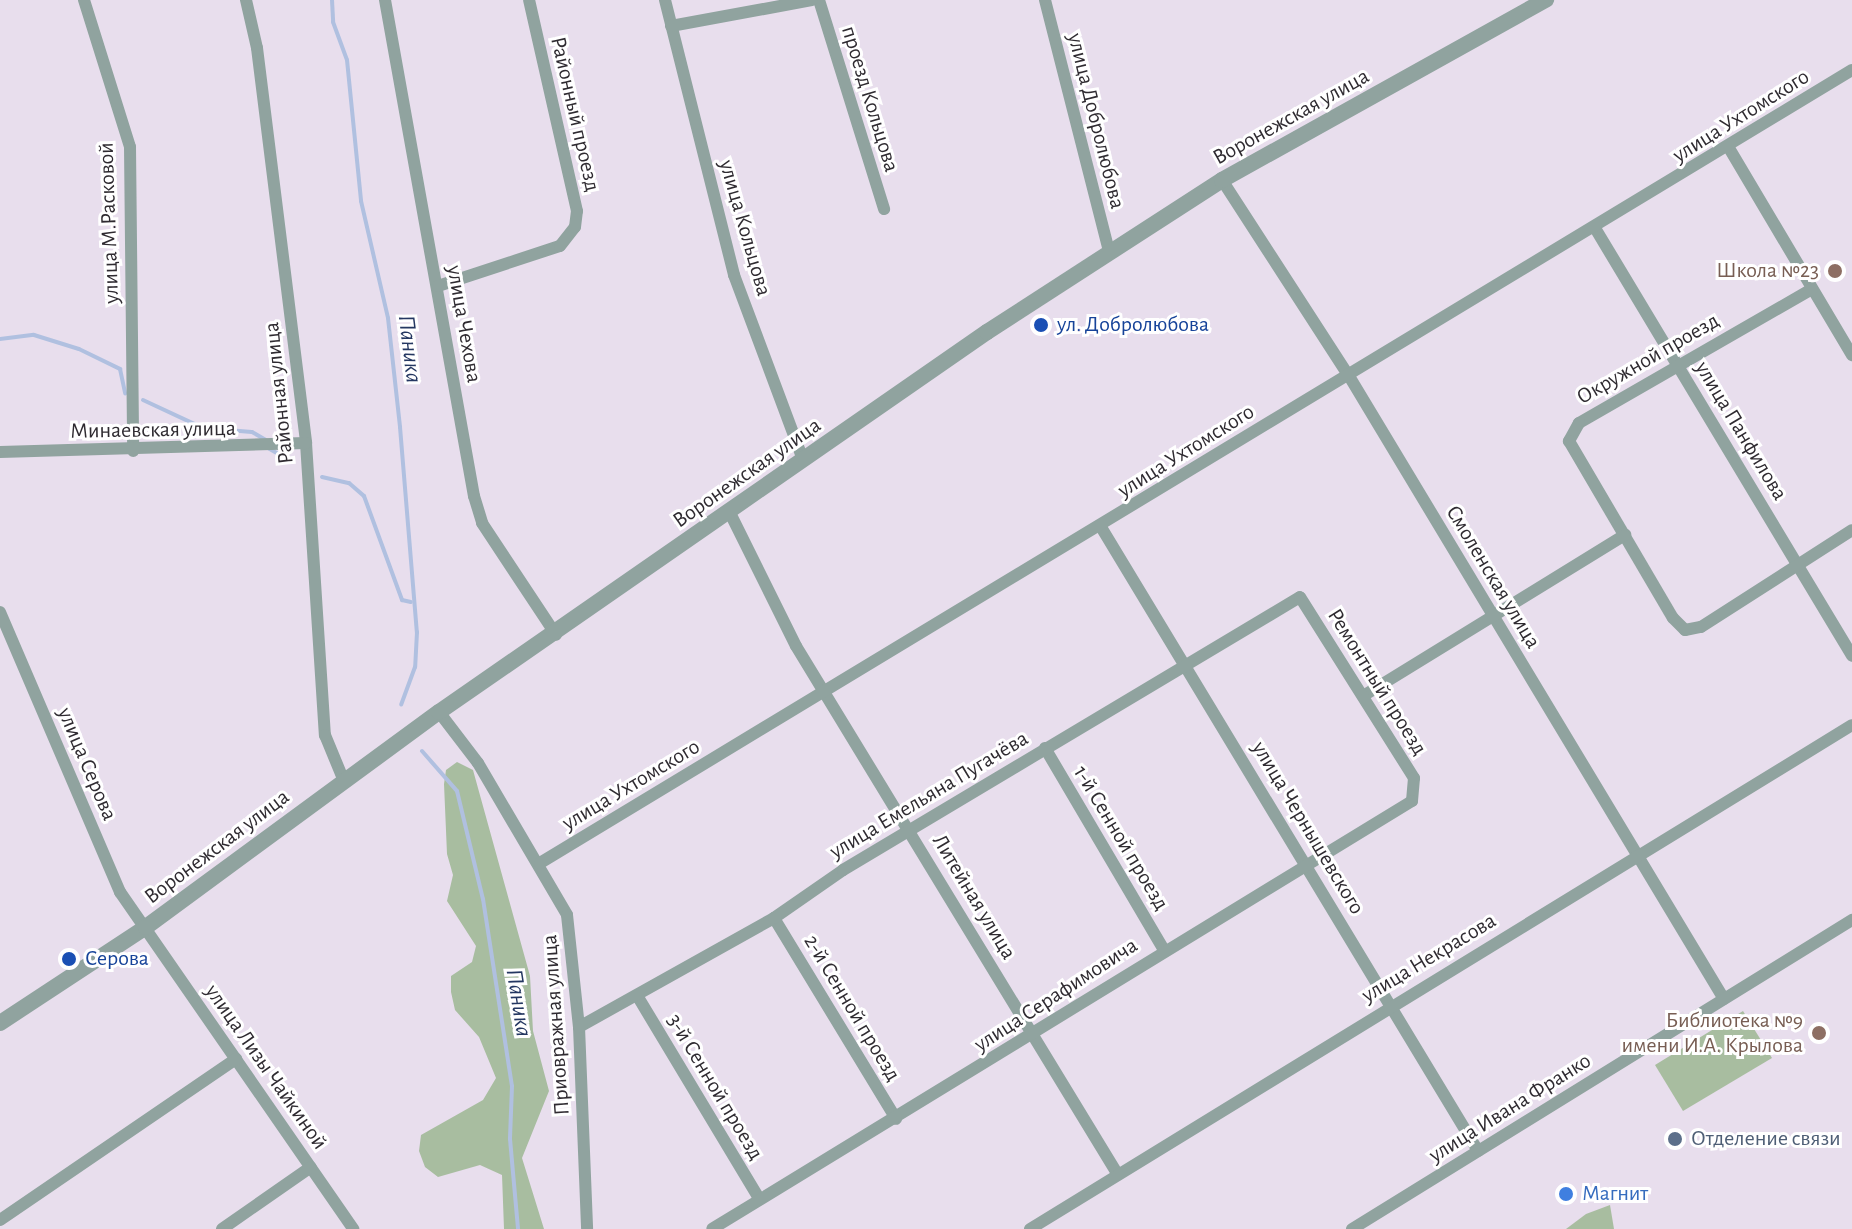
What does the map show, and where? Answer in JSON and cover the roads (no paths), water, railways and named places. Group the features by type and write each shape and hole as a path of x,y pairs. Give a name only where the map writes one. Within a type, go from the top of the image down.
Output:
{"street":[{"name":"улица М.Расковой","path":"84,0 130,147 133,451"},
{"name":"Районная улица","path":"246,0 257,48 306,443 325,735 344,781"},
{"name":"улица Чехова","path":"385,0 438,286 466,461 482,523 556,635"},
{"name":"Районный проезд","path":"438,286 560,246 575,227 577,211 529,0"},
{"name":"улица Кольцова","path":"665,0 734,275 803,460"},
{"path":"671,26 812,0"},
{"name":"проезд Кольцова","path":"819,0 884,209"},
{"name":"улица Добролюбова","path":"1045,0 1109,252"},
{"name":"Воронежская улица","path":"2,1018 146,927 439,712 556,635 803,460 1109,252 1222,180 1546,0"},
{"name":"улица Ухтомского","path":"540,863 1729,148 1852,70"},
{"path":"1729,148 1852,355"},
{"name":"Смоленская улица","path":"1222,180 1349,376 1724,999"},
{"name":"улица Панфилова","path":"1595,228 1852,656"},
{"name":"Окружной проезд","path":"1812,289 1677,363 1569,433 1571,449 1673,618 1685,630 1701,627 1852,530"},
{"name":"Минаевская улица","path":"0,452 133,451 306,443"},
{"name":"Литейная улица","path":"730,513 762,583 826,693 1118,1175"},
{"name":"улица Чернышевского","path":"1101,527 1478,1151"},
{"path":"1363,696 1625,535"},
{"name":"улица Емельяна Пугачёва","path":"579,1027 638,997 774,918 910,830 1300,597"},
{"name":"Ремонтный проезд","path":"1300,597 1363,696 1417,790"},
{"name":"улица Серова","path":"0,612 120,892 146,927"},
{"name":"Приовражная улица","path":"439,712 540,863 572,932 587,1229"},
{"name":"улица Некрасова","path":"1030,1229 1389,1005 1852,725"},
{"name":"1-й Сенной проезд","path":"1045,748 1163,948"},
{"name":"улица Серафимовича","path":"712,1229 1035,1035 1163,948 1309,867 1412,801 1417,790"},
{"name":"2-й Сенной проезд","path":"774,918 896,1119"},
{"name":"улица Ивана Франко","path":"1352,1229 1852,920"},
{"name":"улица Лизы Чайкиной","path":"146,927 353,1229"},
{"name":"3-й Сенной проезд","path":"638,997 759,1198"},
{"path":"0,1220 236,1059"},
{"path":"222,1229 311,1167"}],"waterway":[{"name":"Паника","path":"332,0 333,22 347,60 361,201 388,318 400,427 417,632 415,667 401,705"},
{"path":"0,339 34,335 79,349 120,369 125,393"},
{"path":"143,400 203,428 252,432 266,440"},
{"path":"268,448 289,460"},
{"path":"322,477 349,483 364,496 402,600 411,602"},
{"name":"Паника","path":"422,751 457,791 483,899 512,1086 510,1139 518,1229"}],"place":[{"name":"Школа №23","path":"1835,271"},
{"name":"ул. Добролюбова","path":"1041,325"},
{"name":"Серова","path":"69,959"},
{"name":"Библиотека №9 имени И.А. Крылова","path":"1819,1033"},
{"name":"Отделение связи","path":"1675,1139"},
{"name":"Магнит","path":"1566,1194"}]}
